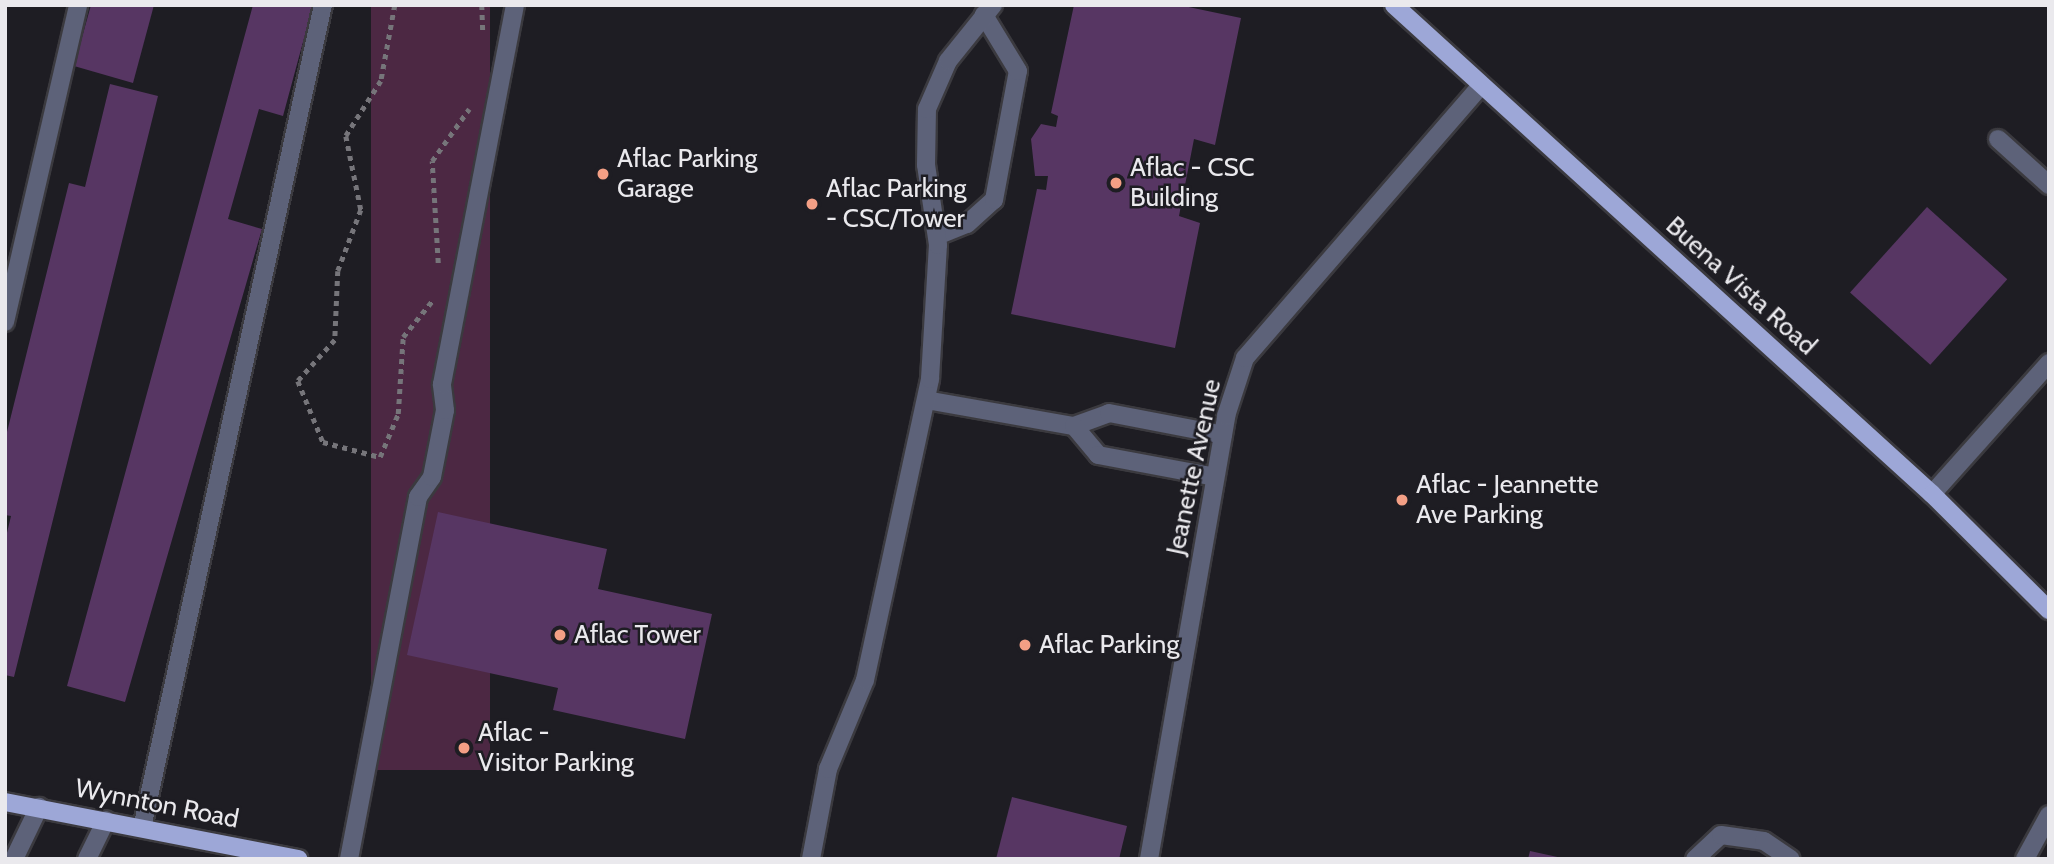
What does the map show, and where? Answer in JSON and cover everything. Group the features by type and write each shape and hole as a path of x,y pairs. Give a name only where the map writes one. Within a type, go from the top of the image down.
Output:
{"main road":[{"name":"Buena Vista Road","path":"1394,5 1932,494 2049,610"},
{"name":"Wynnton Road","path":"5,802 299,859"}],"street":[{"path":"5,323 78,5"},
{"path":"142,828 323,5"},
{"path":"349,859 418,497 432,477 445,410 442,384 515,5"},
{"path":"811,859 828,769 865,680 926,400 936,323 937,236 926,165 927,109 948,61 989,10 1018,71 994,200 967,224 937,236"},
{"name":"Jeanette Avenue","path":"1149,859 1223,435 1245,358 1481,86"},
{"path":"1998,139 2049,185"},
{"path":"1932,494 2049,363"},
{"path":"926,400 1074,426 1109,413 1223,435"},
{"path":"1074,426 1098,455 1215,477"},
{"path":"14,859 39,807"},
{"path":"2025,859 2049,816"},
{"path":"87,859 106,820"},
{"path":"1695,859 1721,835 1765,841 1791,859"}],"path":[{"path":"395,5 382,81 346,136 361,210 338,271 335,341 298,381 323,442 380,457 398,414 403,337 439,294"},
{"path":"482,5 483,43"},
{"path":"438,268 432,161 471,107"}],"shaded area":[{"path":"371,5 490,5 490,770 371,770"}],"building":[{"path":"91,5 154,5 133,83 74,66"},
{"path":"253,5 313,5 283,116 259,109 228,219 262,229 125,702 67,686"},
{"name":"Aflac - CSC Building","path":"1074,5 1179,5 1241,18 1215,145 1194,139 1179,216 1200,223 1175,348 1011,314 1037,189 1046,190 1048,176 1035,176 1031,139 1041,124 1056,127 1058,116 1051,113"},
{"path":"110,84 158,96 14,677 5,675 5,541 11,516 5,515 5,440 69,183 85,187"},
{"path":"1927,207 2007,279 1930,365 1850,292"},
{"name":"Aflac Tower","path":"438,512 607,549 598,589 712,614 685,739 553,710 558,688 407,655"},
{"path":"1012,797 1127,826 1119,859 996,859"},
{"path":"1530,851 1562,858 1562,859 1528,859"}],"place":[{"name":"Aflac Parking Garage","path":"603,174"},
{"name":"Aflac - CSC Building","path":"1116,183"},
{"name":"Aflac Parking - CSC/Tower","path":"812,204"},
{"name":"Aflac - Jeannette Ave Parking","path":"1402,500"},
{"name":"Aflac Tower","path":"560,635"},
{"name":"Aflac Parking","path":"1025,645"},
{"name":"Aflac - Visitor Parking","path":"464,748"}]}
